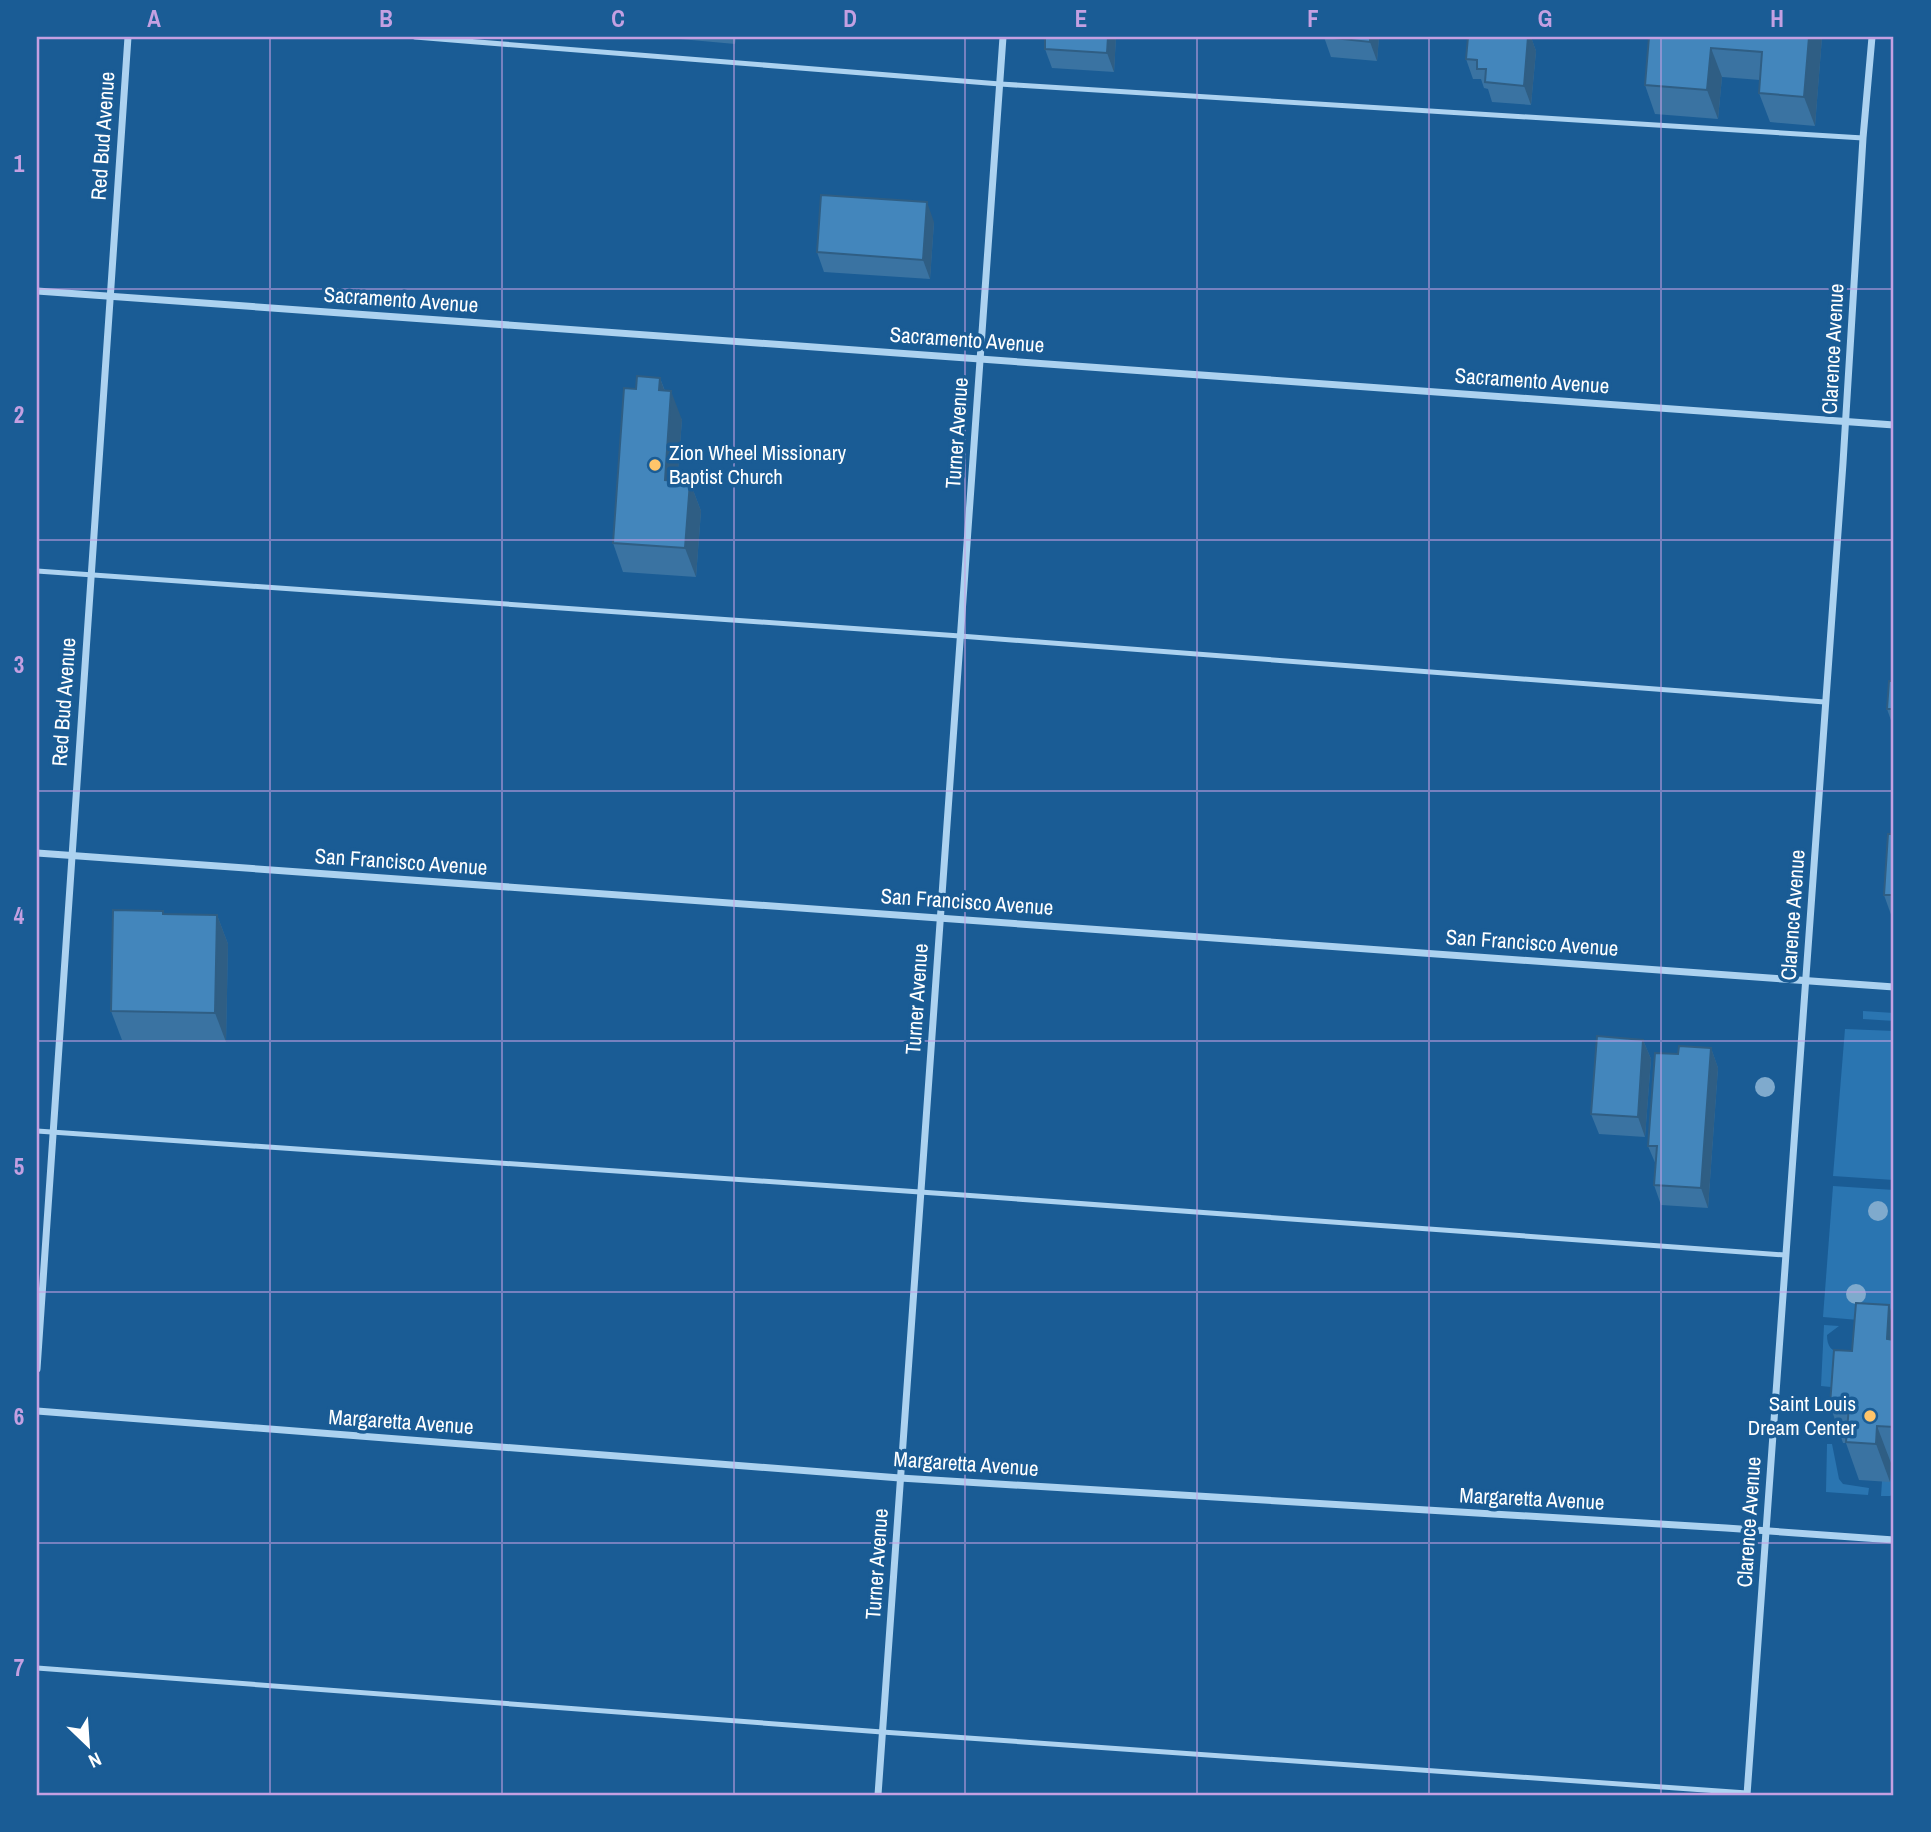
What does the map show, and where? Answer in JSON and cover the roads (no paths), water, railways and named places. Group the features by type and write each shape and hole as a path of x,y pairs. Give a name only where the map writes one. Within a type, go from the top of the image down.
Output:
{"street":[{"name":"Red Bud Avenue","path":"37,1369 128,37"},
{"name":"Turner Avenue","path":"878,1795 1003,37"},
{"name":"Clarence Avenue","path":"1747,1794 1872,37"},
{"name":"Sacramento Avenue","path":"37,291 1894,425"},
{"name":"San Francisco Avenue","path":"37,853 1894,987"},
{"name":"Margaretta Avenue","path":"37,1411 900,1478 1894,1540"}],"lane":[{"path":"415,37 1000,84 1863,138"},
{"path":"37,571 960,636 1825,702"},
{"path":"37,1132 920,1192 1785,1255"},
{"path":"37,1668 1747,1794"}],"place":[{"name":"Zion Wheel Missionary Baptist Church","path":"655,465"},
{"name":"Saint Louis Dream Center","path":"1870,1416"}]}
